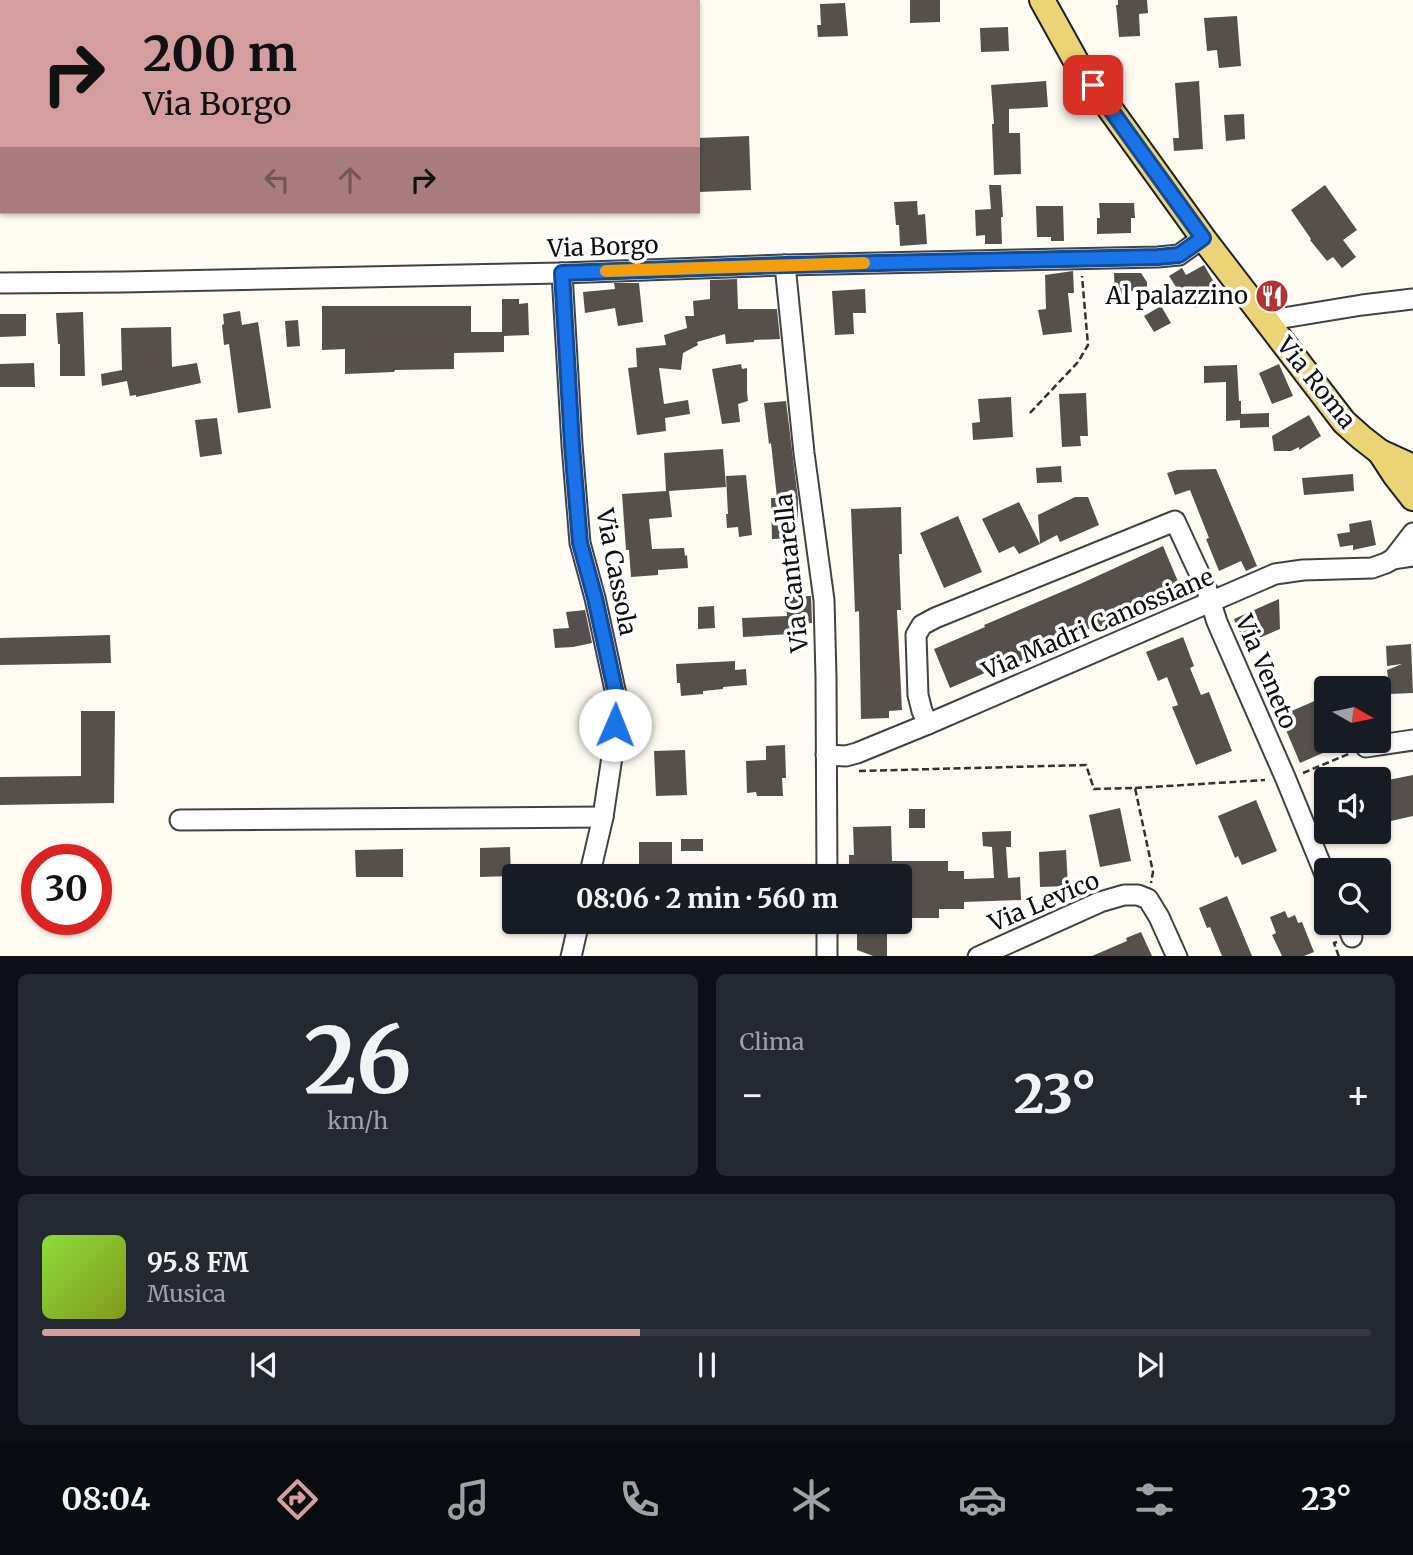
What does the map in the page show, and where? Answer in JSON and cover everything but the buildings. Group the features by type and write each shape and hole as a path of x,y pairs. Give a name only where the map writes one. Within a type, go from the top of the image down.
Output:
{"main road":[{"name":"Via Roma","path":"1042,0 1077,63 1203,238 1344,422 1380,452 1413,467"},
{"name":"Via Roma","path":"1380,452 1413,498"}],"street":[{"name":"Via Borgo","path":"0,283 562,273 1081,259 1179,255 1203,238"},
{"name":"Via Cantarella","path":"785,265 804,453 824,600 827,864"},
{"name":"Via Cassola","path":"562,273 580,543 617,699 603,817 592,864"},
{"path":"1271,327 1283,318 1413,299"},
{"name":"Via Veneto","path":"928,724 918,695 916,635 922,625 1175,521 1318,858"},
{"path":"1393,559 1413,533"},
{"name":"Via Madri Canossiane","path":"826,755 846,756 857,753 1275,574 1303,570 1372,568 1387,564 1393,559 1413,556"},
{"path":"1391,743 1413,740"},
{"path":"180,820 603,817"},
{"name":"Via Levico","path":"980,956 1100,902 1124,895 1138,895 1149,899"},
{"path":"1149,899 1160,916 1177,956"},
{"path":"571,956 576,934"},
{"path":"827,934 827,956"}],"path":[{"path":"1030,413 1078,362 1087,345 1081,259"},
{"path":"1296,776 1351,753"},
{"path":"826,755 849,772 1086,765 1094,789 1265,780"},
{"path":"1135,788 1153,872 1149,899"}],"slow traffic":[{"path":"606,271 864,263"}],"place":[{"name":"Al palazzino","path":"1272,296"}],"route":[{"path":"615,725 617,699 580,543 562,273 1179,255 1203,238 1093,85"}]}
